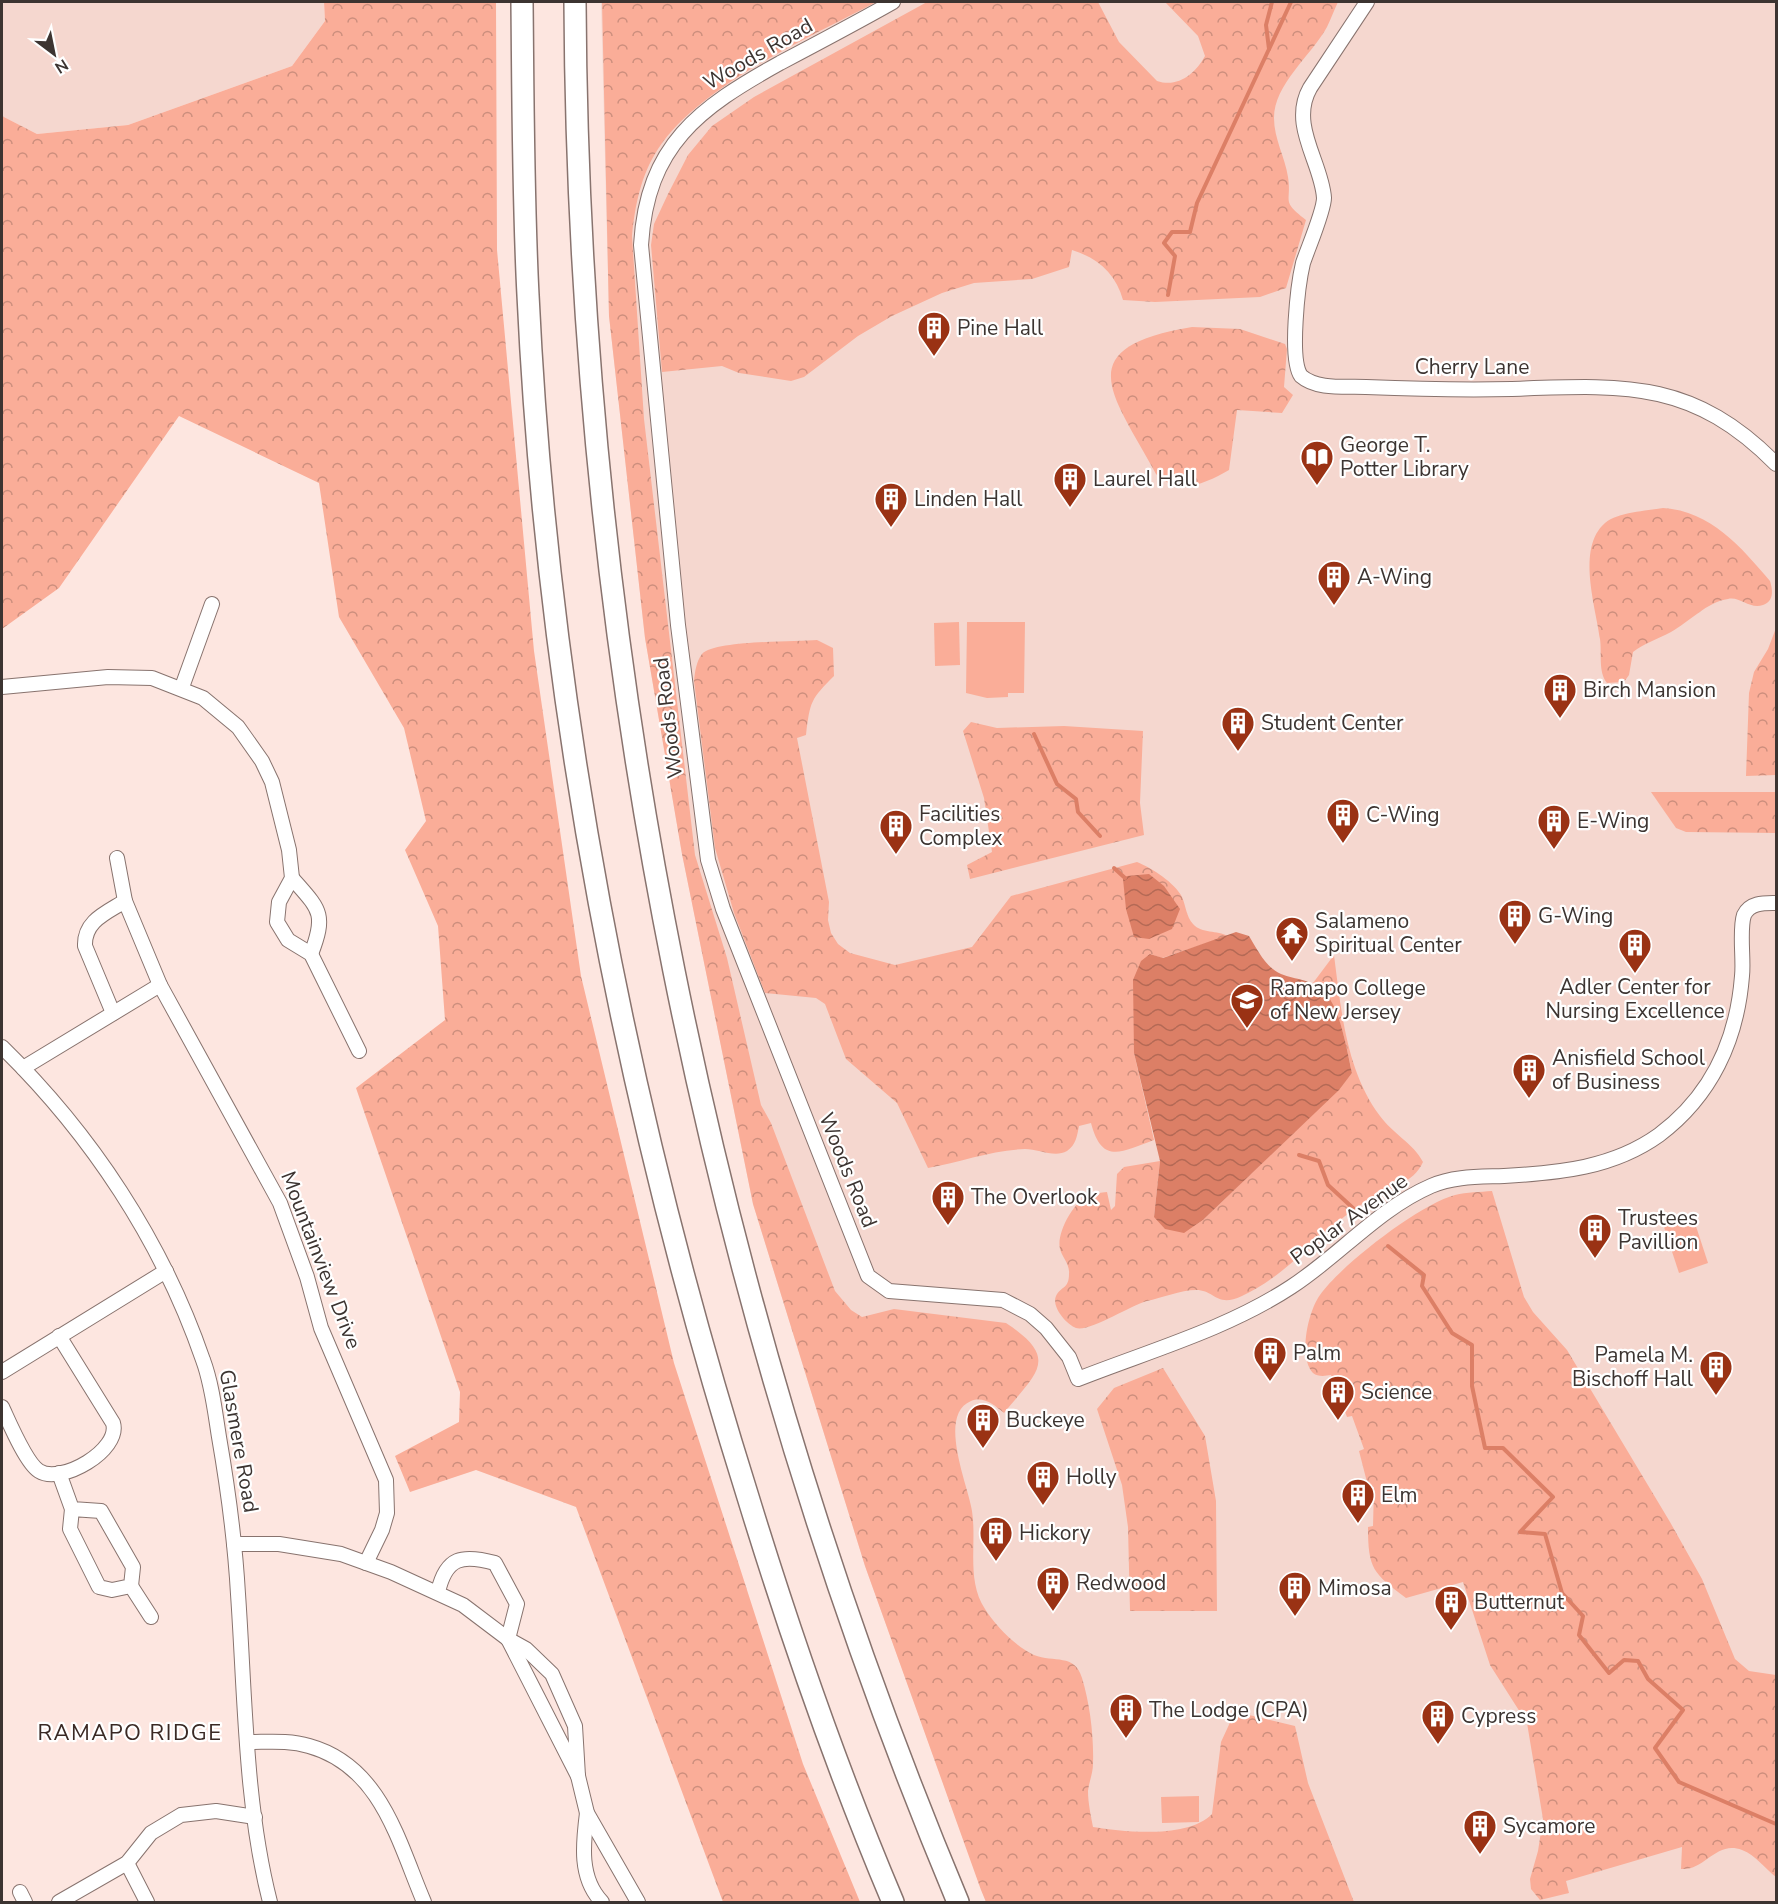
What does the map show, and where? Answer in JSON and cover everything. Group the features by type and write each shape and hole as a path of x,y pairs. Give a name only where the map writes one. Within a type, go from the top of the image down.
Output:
{"highway":[{"path":"522,2 527,280 540,455 556,611 576,755 617,986 671,1226 734,1452 805,1672 893,1902"},
{"path":"575,2 583,275 604,528 636,760 679,988 729,1211 791,1434 862,1652 958,1902"}],"street":[{"name":"Woods Road","path":"893,2 740,85 712,104 680,134 671,148 655,176 642,221 642,268 678,625 701,814 708,860 723,909 868,1276 889,1291 1003,1300 1030,1314 1046,1328 1069,1357 1078,1379"},
{"name":"Cherry Lane","path":"1367,2 1310,88 1304,103 1303,113 1309,146 1324,199 1303,266 1296,320 1298,371 1306,380 1320,385 1414,389 1594,386 1649,390 1687,401 1714,414 1739,430 1776,464"},
{"path":"182,687 212,604"},
{"path":"2,687 119,677 152,678 182,687 221,711 244,734 262,762 281,814 292,878 318,908 320,931 311,954"},
{"name":"Mountainview Drive","path":"117,858 125,901 160,985 280,1203 307,1277 321,1328 384,1473 388,1497 387,1514 366,1563"},
{"path":"292,878 279,902 277,922 288,939 311,954 358,1051"},
{"path":"113,1013 85,946 85,937 93,921 125,901"},
{"name":"Poplar Avenue","path":"1078,1379 1264,1304 1294,1286 1392,1209 1429,1187 1453,1178 1559,1173 1589,1167 1651,1141 1679,1120 1707,1087 1725,1055 1737,1018 1743,975 1744,915 1751,907 1760,903 1776,903"},
{"path":"23,1068 160,985"},
{"name":"Glasmere Road","path":"2,1047 65,1115 124,1196 166,1271 204,1362 227,1487 234,1544 255,1817 262,1871 270,1902"},
{"path":"2,1372 166,1271"},
{"path":"2,1407 35,1468 43,1473 60,1473 81,1465 108,1446 114,1428 59,1336"},
{"path":"60,1473 72,1509 70,1529 99,1587 112,1590 131,1587"},
{"path":"72,1509 101,1511 133,1567 131,1587 152,1617"},
{"path":"234,1544 279,1544 313,1548 366,1563 438,1592 463,1605 508,1639 526,1649 552,1674 575,1726 578,1776 587,1813 638,1902"},
{"path":"438,1592 442,1574 454,1561 473,1557 495,1563 517,1604 508,1639 578,1776"},
{"path":"249,1742 287,1742 308,1746 346,1763 364,1778 383,1804 424,1902"},
{"path":"59,1902 127,1863 151,1833 181,1815 216,1811 255,1817"},
{"path":"587,1813 583,1848 586,1872 593,1891 602,1902"},
{"path":"127,1863 147,1902"}],"shaded area":[{"path":"2,2 324,2 325,21 292,66 128,125 37,134 2,116"},
{"name":"Ramapo College of New Jersey","path":"601,2 1776,2 1776,1902 986,1902 865,1566 753,1204 682,854 645,638 609,316"}],"green space":[{"path":"324,2 496,2 497,250 534,651 581,976 674,1363 803,1764 860,1902 723,1902 576,1507 476,1470 410,1492 395,1456 459,1422 460,1392 356,1088 445,1020 438,926 405,850 426,821 404,728 339,617 319,483 179,416 59,588 2,629 2,116 37,134 128,125 292,66 325,21"},
{"path":"602,2 876,2 758,65 700,104 677,126 658,149 647,169 637,202 632,236 644,419 695,855 727,958 761,1105 771,1123 835,1291 851,1310 862,1317 894,1309 1006,1323 1023,1336 1038,1357 1038,1366 1033,1376 1004,1413 989,1402 971,1401 961,1409 956,1420 955,1435 972,1511 974,1574 979,1598 994,1622 1020,1647 1034,1655 1069,1662 1079,1670 1082,1678 1092,1732 1093,1767 1088,1791 1093,1827 1155,1832 1188,1827 1201,1822 1212,1814 1221,1742 1233,1716 1245,1714 1295,1726 1308,1783 1354,1902 986,1902 981,1890 865,1566 753,1204 682,854 645,638 609,316"},
{"path":"927,2 1098,2 1119,42 1157,81 1172,83 1191,74 1205,56 1198,36 1165,2 1338,2 1327,27 1294,71 1280,94 1276,106 1274,126 1288,177 1289,201 1306,220 1286,288 1260,297 1155,302 1123,300 1116,282 1105,268 1098,262 1072,250 1069,267 1032,279 974,283 942,293 892,316 858,336 804,377 791,381 739,373 722,366 662,372 651,245 654,224 688,155 712,126 754,97"},
{"path":"1192,327 1240,329 1285,344 1287,349 1284,387 1293,395 1282,413 1237,410 1229,470 1202,483 1183,486 1173,485 1156,474 1126,420 1116,398 1111,378 1114,362 1128,348 1153,336"},
{"path":"1663,508 1696,516 1724,533 1770,581 1771,598 1767,603 1758,606 1749,605 1737,599 1713,604 1678,628 1633,652 1629,675 1624,682 1607,683 1601,668 1600,639 1590,578 1591,547 1596,534 1611,519 1632,512"},
{"path":"959,622 960,665 935,666 934,623"},
{"path":"967,622 1025,622 1024,693 1008,693 1008,697 987,698 966,693"},
{"path":"1776,628 1776,775 1746,776 1749,693 1754,672 1768,649"},
{"path":"817,640 833,648 834,676 813,701 806,735 797,738 829,902 828,920 831,933 838,944 850,953 895,965 972,947 1011,896 1137,862 1156,872 1174,886 1182,897 1193,924 1205,931 1228,936 1162,958 1150,954 1134,1053 1154,1140 1114,1152 1101,1145 1091,1123 1079,1126 1074,1143 1070,1149 1062,1153 1030,1149 1013,1150 928,1168 897,1103 846,1059 825,1004 816,998 765,993 734,913 715,848 695,674 700,657 710,649 756,642"},
{"path":"971,722 997,728 1064,726 1143,731 1140,803 1144,835 970,879 967,865 992,852 984,798 963,731"},
{"path":"1651,792 1776,792 1776,833 1686,832 1676,828"},
{"path":"1334,955 1347,1039 1359,1079 1380,1116 1409,1144 1423,1162 1419,1169 1407,1181 1352,1211 1292,1263 1260,1287 1242,1296 1227,1300 1202,1291 1184,1291 1139,1304 1100,1323 1082,1328 1072,1326 1061,1315 1055,1300 1069,1279 1068,1267 1059,1242 1067,1218 1083,1198 1091,1194 1107,1192 1111,1210 1115,1206 1117,1174 1124,1167 1160,1161 1154,1217 1204,1219 1339,1089 1352,1073 1344,1036 1335,1012 1330,1001 1313,983"},
{"path":"1492,1191 1524,1297 1533,1312 1567,1350 1670,1522 1702,1579 1735,1659 1749,1671 1776,1675 1776,1877 1752,1855 1733,1848 1718,1852 1697,1865 1681,1869 1682,1847 1566,1881 1569,1893 1540,1900 1531,1889 1530,1879 1538,1851 1543,1819 1527,1723 1490,1665 1463,1582 1406,1598 1379,1576 1371,1561 1368,1527 1373,1526 1374,1487 1368,1486 1359,1451 1364,1449 1352,1416 1347,1417 1331,1375 1315,1374 1309,1366 1305,1346 1312,1312 1320,1295 1330,1282 1382,1237 1402,1223 1422,1210 1455,1195"},
{"path":"1692,1214 1708,1263 1679,1273 1663,1224"},
{"path":"1163,1368 1205,1436 1216,1501 1217,1611 1130,1611 1128,1527 1122,1485 1097,1409 1114,1388"},
{"path":"1199,1796 1199,1822 1162,1823 1161,1797"}],"water":[{"path":"1149,874 1164,886 1180,909 1172,929 1149,939 1134,937 1126,909 1123,879 1127,876"},
{"path":"1236,932 1249,936 1262,958 1276,971 1313,984 1329,998 1342,1029 1352,1073 1339,1090 1204,1219 1184,1233 1165,1229 1154,1217 1160,1161 1134,1053 1133,980 1141,961 1150,954 1163,958"}],"waterway":[{"path":"1269,49 1266,25 1272,2"},
{"path":"1168,295 1175,256 1164,243 1172,232 1190,232 1197,203 1291,2"},
{"path":"1034,734 1057,784 1076,799 1078,812 1100,836"},
{"path":"1114,868 1125,878"},
{"path":"1299,1155 1319,1161 1328,1185 1354,1209"},
{"path":"1388,1246 1424,1275 1422,1286 1452,1333 1472,1345 1472,1386 1485,1448 1503,1448 1553,1497 1520,1532 1545,1534 1562,1593 1583,1616 1579,1635 1609,1673 1624,1660 1638,1661 1648,1679 1683,1710 1655,1748 1679,1782 1776,1824"}],"place":[{"name":"Pine Hall","path":"934,357"},
{"name":"George T. Potter Library","path":"1317,486"},
{"name":"Laurel Hall","path":"1070,508"},
{"name":"Linden Hall","path":"891,528"},
{"name":"A-Wing","path":"1334,606"},
{"name":"Birch Mansion","path":"1560,719"},
{"name":"Student Center","path":"1238,752"},
{"name":"C-Wing","path":"1343,844"},
{"name":"E-Wing","path":"1554,850"},
{"name":"Facilities Complex","path":"896,855"},
{"name":"G-Wing","path":"1515,945"},
{"name":"Salameno Spiritual Center","path":"1292,962"},
{"name":"Adler Center for Nursing Excellence","path":"1635,974"},
{"name":"Ramapo College of New Jersey","path":"1247,1029"},
{"name":"Anisfield School of Business","path":"1529,1099"},
{"name":"The Overlook","path":"948,1226"},
{"name":"Trustees Pavillion","path":"1595,1259"},
{"name":"Palm","path":"1270,1382"},
{"name":"Pamela M. Bischoff Hall","path":"1716,1396"},
{"name":"Science","path":"1338,1421"},
{"name":"Buckeye","path":"983,1449"},
{"name":"Holly","path":"1043,1506"},
{"name":"Elm","path":"1358,1524"},
{"name":"Hickory","path":"996,1562"},
{"name":"Redwood","path":"1053,1612"},
{"name":"Mimosa","path":"1295,1617"},
{"name":"Butternut","path":"1451,1631"},
{"name":"The Lodge (CPA)","path":"1126,1739"},
{"name":"Cypress","path":"1438,1745"},
{"name":"Sycamore","path":"1480,1855"}],"district":[{"name":"RAMAPO RIDGE","path":"130,1733"}]}
